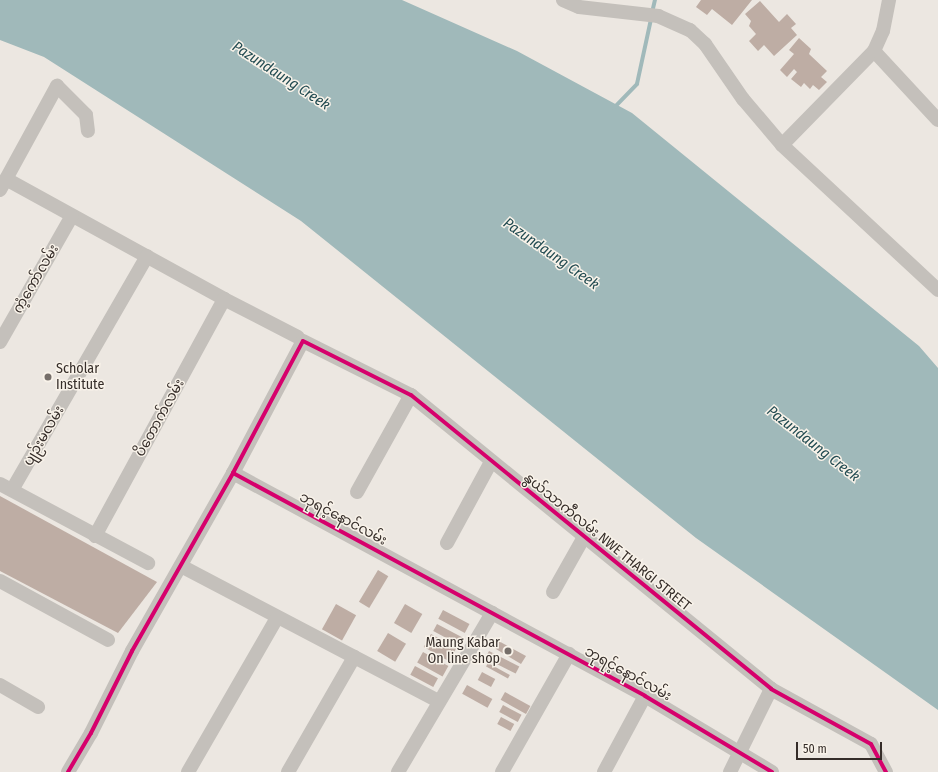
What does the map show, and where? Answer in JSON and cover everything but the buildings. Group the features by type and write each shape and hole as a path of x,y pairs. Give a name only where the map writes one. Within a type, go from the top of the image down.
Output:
{"street":[{"path":"563,0 579,7 605,11 651,14 690,30 704,44 743,99 782,145 938,290"},
{"path":"782,145 874,51 883,31 889,0"},
{"path":"874,51 938,120"},
{"path":"3,184 57,86 86,115 88,131"},
{"name":"နွယ်သာကီလမ်း NWE THARGI STREET","path":"3,184 72,216 224,299 411,396 771,689 871,744 886,772"},
{"name":"ကံ့ကော်လမ်း","path":"0,342 72,216"},
{"name":"ပျဉ်းမလမ်း","path":"6,487 147,256"},
{"name":"ပိတောက်လမ်း","path":"96,536 224,299"},
{"path":"68,772 233,473 301,339"},
{"path":"358,492 411,396"},
{"path":"447,543 491,462"},
{"name":"ဘုရင့်နောင်လမ်း","path":"233,473 645,696 772,772"},
{"path":"6,487 96,536 148,562"},
{"path":"553,592 584,537"},
{"path":"181,566 277,618 438,701"},
{"path":"0,581 108,640"},
{"path":"398,772 438,701 492,613"},
{"path":"188,772 277,618"},
{"path":"502,772 569,654"},
{"path":"288,772 354,658"},
{"path":"0,684 38,707"},
{"path":"730,772 771,689"},
{"path":"604,772 645,696"}],"water":[{"name":"Pazundaung Creek","path":"0,0 402,0 517,51 632,113 919,346 938,368 938,710 696,538 301,221 44,57 0,40"}],"waterway":[{"path":"652,13 655,0"},
{"path":"614,108 637,84 651,19"}],"cycle path":[{"path":"233,473 303,341 411,395 771,689 871,744 886,772"},
{"path":"68,772 91,733 132,651 233,473 645,696 772,772"}],"place":[{"name":"Scholar Institute","path":"48,377"},
{"name":"Maung Kabar On line shop","path":"508,651"}]}
